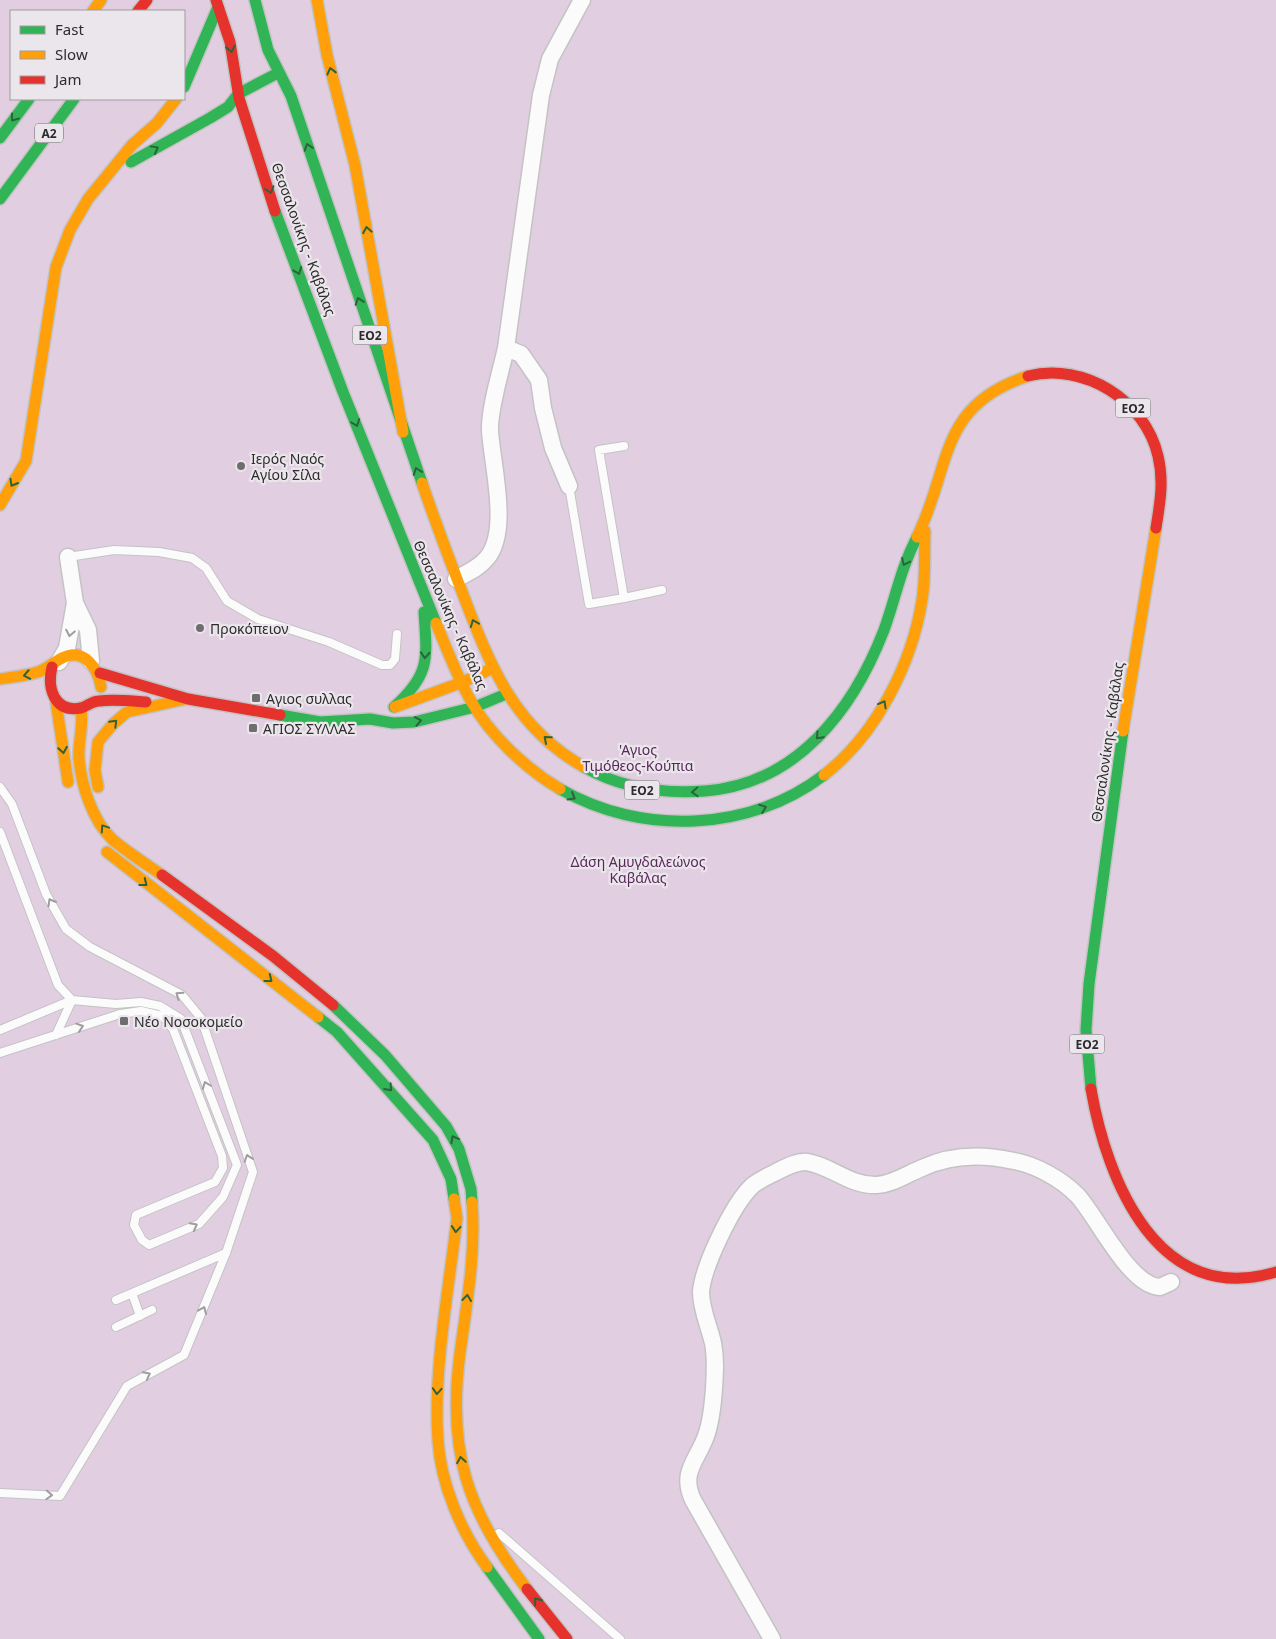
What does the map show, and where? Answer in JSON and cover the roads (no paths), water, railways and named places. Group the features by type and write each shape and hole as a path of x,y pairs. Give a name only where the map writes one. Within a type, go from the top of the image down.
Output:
{"main road":[{"path":"139,10 147,0"},
{"name":"Θεσσαλονίκης - Καβάλας","path":"255,0 262,33 276,74 291,96 404,432 456,579 493,668 506,694 544,738 593,774 620,785 670,793 699,793 754,782 804,752 840,713 859,686 884,630 900,573 926,518 956,428 978,401 1009,381 1044,372 1068,373 1110,388 1139,415 1150,431 1162,469 1162,489 1132,662 1094,941 1086,1030 1093,1095 1110,1159 1125,1200 1147,1236 1159,1248 1180,1262 1211,1276 1243,1278 1276,1272"},
{"path":"317,0 327,55 355,165 404,432"},
{"path":"185,84 217,3"},
{"name":"Θεσσαλονίκης - Καβάλας","path":"217,3 231,45 238,94 281,225 421,589 474,707 524,762 555,787 583,803 609,813 663,822 702,823 750,813 785,800 831,771 852,750 874,721 893,686 921,608 926,518"},
{"path":"112,172 228,108 238,94 276,74"},
{"name":"Α2","path":"0,138 28,100"},
{"name":"Α2","path":"0,199 73,100"},
{"path":"0,505 26,461 56,268 70,230 88,199 132,146 157,123 175,100"},
{"path":"0,212 24,166"},
{"path":"26,461 30,472 26,483"},
{"path":"394,707 410,694 423,673 426,650 421,589"},
{"path":"0,680 30,675 55,664 63,658 78,655 96,667 188,699 320,722 370,720 393,723 414,722 474,707 506,694"},
{"path":"55,664 48,680 69,790"},
{"path":"94,701 101,688 96,667"},
{"path":"370,720 394,707 463,682 493,668"},
{"path":"0,680 27,689"},
{"path":"50,696 68,708 81,708 94,701 125,700 163,704"},
{"path":"102,800 95,770 98,742 106,731 127,712 188,699"},
{"path":"81,708 84,723 79,754 83,785 92,810 111,838 344,1013 410,1082 452,1135 469,1177 475,1216 455,1408 461,1464 478,1515 502,1553 567,1639"},
{"path":"122,833 153,870"},
{"path":"101,847 135,876 337,1032 433,1140 451,1179 457,1218 437,1395 438,1442 443,1470 456,1513 470,1539 484,1563 539,1639"}],"street":[{"path":"456,579 483,562 495,547 497,538 497,480 490,429 506,348 541,95 550,59 582,0"},
{"path":"506,348 521,354 539,380 543,408 553,448 569,486"},
{"path":"68,556 75,602 88,630 96,667"},
{"path":"55,664 67,648 75,602"},
{"path":"772,1639 693,1500 687,1480 693,1461 707,1434 714,1392 715,1358 701,1298 705,1273 715,1246 734,1210 751,1188 787,1167 807,1162 848,1180 877,1185 894,1182 924,1167 953,1159 981,1156 1012,1160 1041,1171 1073,1191 1083,1202 1118,1253 1146,1281 1160,1287 1171,1282"}],"lane":[{"path":"624,446 599,450 624,598"},
{"path":"569,486 589,604 662,590"},
{"path":"68,556 114,550 159,552 192,558 206,568 227,601 258,619 328,642 382,665 390,665 395,659 397,634"},
{"path":"0,787 12,804 46,894 66,929 90,947 182,995 201,1018 253,1172 226,1253 184,1356 127,1386 60,1496 0,1493"},
{"path":"0,832 58,986 72,1000"},
{"path":"56,1035 72,1000"},
{"path":"0,1030 72,1000 116,1004 141,1002 160,1006 181,1019 237,1165 223,1197 199,1224 149,1245 142,1240 134,1225 136,1215 215,1182 223,1168 222,1156 173,1029 162,1016 141,1011 120,1014 0,1053"},
{"path":"116,1004 120,1014"},
{"path":"116,1300 226,1253"},
{"path":"132,1294 140,1316"},
{"path":"116,1327 152,1310"},
{"path":"478,1515 620,1639"}],"place":[{"name":"Ιερός Ναός Αγίου Σίλα","path":"241,466"},
{"name":"Προκόπειον","path":"200,628"},
{"name":"Αγιος συλλας","path":"256,698"},
{"name":"ΑΓΙΟΣ ΣΥΛΛΑΣ","path":"253,728"},
{"name":"Νέο Νοσοκομείο","path":"124,1021"}],"park label":[{"name":"'Αγιος Τιμόθεος-Κούπια","path":"638,758"},
{"name":"Δάση Αμυγδαλεώνος Καβάλας","path":"638,870"}]}
